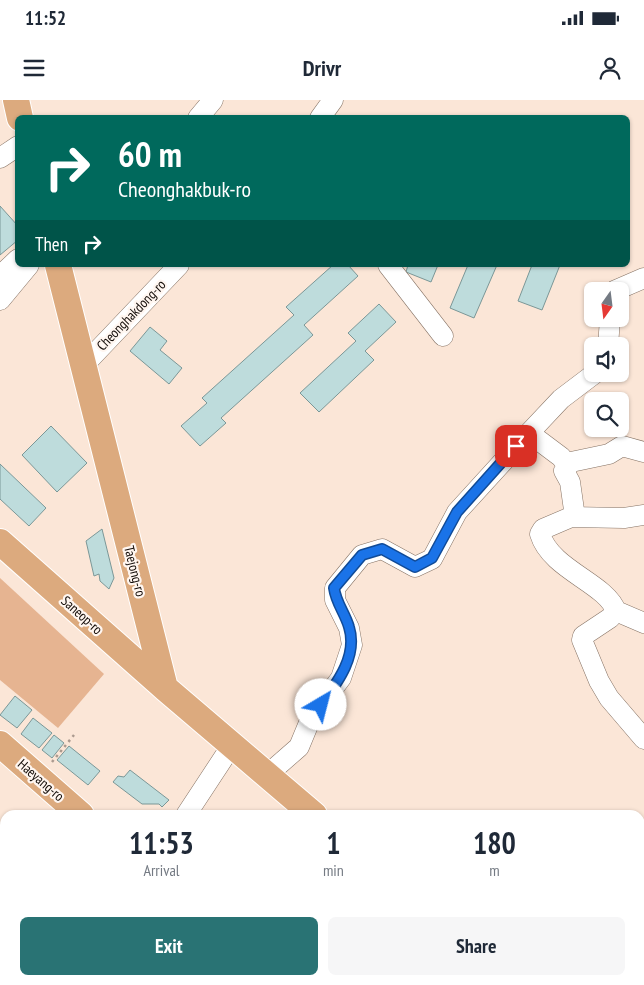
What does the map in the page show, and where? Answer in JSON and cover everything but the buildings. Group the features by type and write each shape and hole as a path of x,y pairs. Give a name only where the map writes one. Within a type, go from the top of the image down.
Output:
{"main road":[{"path":"16,100 19,115"},
{"name":"Taejong-ro","path":"58,267 165,688"},
{"name":"Saneop-ro","path":"0,542 165,688"},
{"path":"165,688 308,810"},
{"name":"Haeyang-ro","path":"0,744 75,810"}],"street":[{"path":"200,115 213,100"},
{"path":"322,115 334,100"},
{"path":"0,158 15,148"},
{"path":"0,264 15,252"},
{"path":"0,276 15,262"},
{"path":"0,300 27,267"},
{"name":"Cheonghakdong-ro","path":"83,366 177,267"},
{"path":"390,267 443,336"},
{"path":"629,284 644,278"},
{"path":"267,775 299,747 311,718 341,678 352,645 349,628 336,600 334,588 362,555 382,549 415,567 432,558 457,512 561,398 584,381"},
{"path":"529,433 561,456 568,466"},
{"path":"575,517 570,482 564,471 572,462 609,454 622,446 644,452"},
{"path":"644,515 624,518 575,517 541,530 542,539 550,553 600,592 616,611 644,622"},
{"path":"616,611 583,636 582,640 599,681 610,698 644,739"},
{"path":"189,810 232,744"}],"path":[{"path":"51,763 74,735"}],"shaded area":[{"path":"0,578 104,674 58,728 0,680"}],"route":[{"path":"321,705 341,678 352,645 349,628 336,600 334,588 362,555 382,549 415,567 432,558 457,512 516,446"}]}
